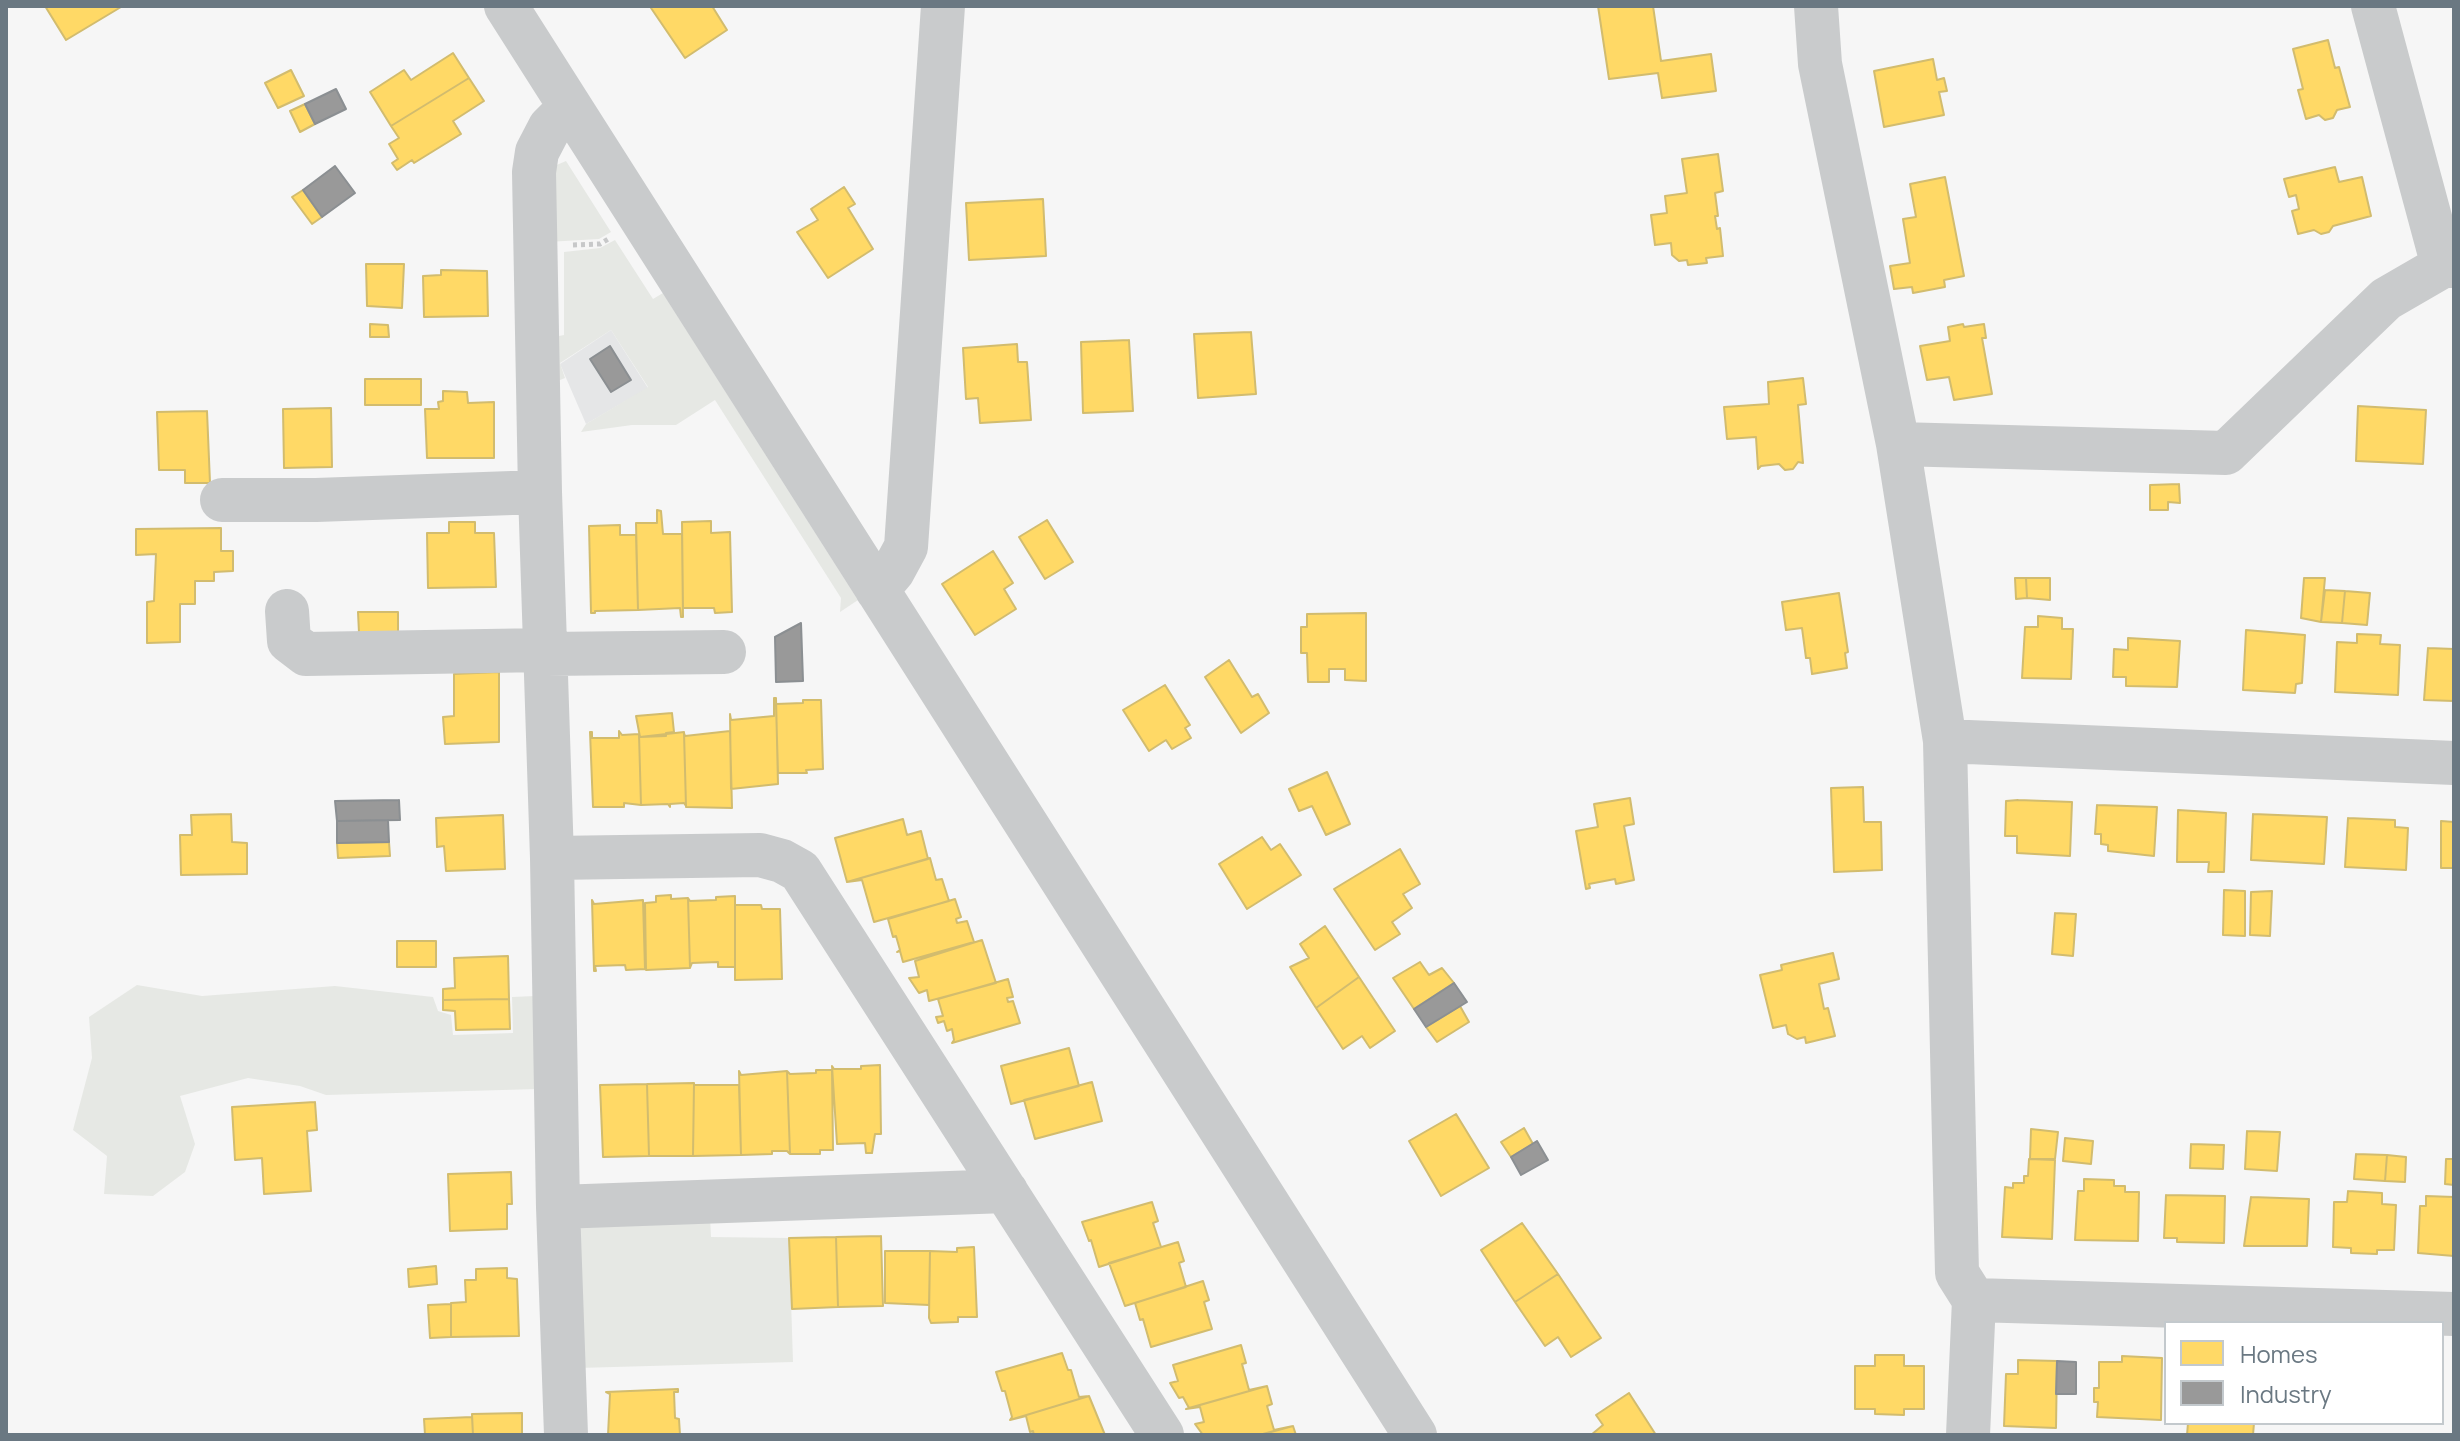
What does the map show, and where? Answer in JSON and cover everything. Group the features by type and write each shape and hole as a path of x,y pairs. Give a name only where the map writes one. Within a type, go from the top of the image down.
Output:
{"street":[{"path":"506,6 1415,1435"},
{"path":"877,590 893,571 906,547 943,6"},
{"path":"1816,6 1820,64 1898,444 1945,741 1957,1273 1974,1300 1968,1435"},
{"path":"1898,444 2226,453 2386,299 2449,266 2373,6"},
{"path":"566,1435 534,172 537,152 550,127 570,107"},
{"path":"222,500 540,492"},
{"path":"287,611 289,641 306,654 724,652"},
{"path":"1945,741 2454,763"},
{"path":"552,858 760,855 782,861 800,871 1162,1435"},
{"path":"558,1207 1006,1191"},
{"path":"1974,1300 2454,1314"}],"shaded area":[{"path":"566,161 611,232 599,239 547,242 552,167"},
{"path":"615,240 653,299 663,293 858,600 840,612 841,598 715,400 676,425 632,425 581,432 586,424 648,387 611,330 560,363 565,378 550,384 548,338 564,335 564,252 600,248"},
{"path":"611,330 648,388 586,424 560,364"},
{"path":"137,985 202,996 335,986 433,997 438,1011 451,1015 453,1035 513,1033 512,997 535,996 538,1089 326,1095 300,1086 248,1078 180,1096 195,1144 185,1172 153,1196 104,1194 107,1156 73,1130 92,1058 89,1017"},
{"path":"710,1217 711,1237 789,1238 793,1362 578,1368 576,1240 581,1227"}],"building: Homes":[{"path":"45,6 120,6 121,7 66,40"},
{"path":"712,6 727,30 685,58 651,8"},
{"path":"1598,6 1653,6 1661,61 1711,54 1716,91 1662,98 1658,73 1609,79"},
{"path":"2328,40 2350,107 2337,110 2333,118 2325,120 2319,115 2306,119 2298,90 2303,89 2293,49"},
{"path":"453,53 469,78 391,126 370,92 404,70 411,80"},
{"path":"1933,59 1937,80 1944,78 1947,91 1939,92 1944,115 1884,127 1874,71"},
{"path":"291,70 304,96 278,108 265,83"},
{"path":"469,78 484,101 453,121 461,134 397,170 392,163 398,159 389,144 399,138 391,126"},
{"path":"305,104 315,124 300,132 290,111"},
{"path":"1718,154 1723,191 1715,193 1718,216 1715,216 1717,229 1720,228 1723,256 1706,258 1707,263 1688,265 1687,260 1679,261 1672,255 1671,243 1655,245 1651,215 1667,213 1665,196 1687,193 1682,159"},
{"path":"2335,167 2339,182 2362,177 2371,216 2333,226 2329,232 2321,234 2314,230 2298,234 2292,211 2299,209 2296,195 2289,197 2284,179"},
{"path":"1945,177 1964,276 1944,280 1945,287 1913,293 1912,287 1894,289 1890,266 1910,263 1903,219 1916,217 1910,184"},
{"path":"844,187 855,204 848,208 873,249 828,278 797,232 818,220 811,209"},
{"path":"303,190 322,217 312,224 292,197"},
{"path":"1043,199 1046,256 969,260 966,203"},
{"path":"366,264 404,264 402,308 367,306"},
{"path":"441,270 487,271 488,316 424,317 423,276 441,275"},
{"path":"370,324 388,325 389,337 370,337"},
{"path":"1963,324 1964,327 1984,324 1986,338 1982,338 1992,394 1954,400 1949,377 1927,380 1920,346 1950,341 1948,327"},
{"path":"1251,332 1256,394 1198,398 1194,334"},
{"path":"1129,340 1133,411 1083,413 1081,342"},
{"path":"1017,344 1018,362 1027,362 1031,420 980,423 978,398 966,399 963,348"},
{"path":"1803,378 1806,404 1798,405 1803,463 1798,462 1793,469 1785,470 1779,464 1758,469 1756,437 1727,439 1724,407 1769,404 1768,382"},
{"path":"365,379 421,379 421,405 365,405"},
{"path":"443,391 467,392 468,403 494,402 494,458 427,458 425,409 439,409 438,402 443,401"},
{"path":"2358,406 2426,410 2423,464 2356,461"},
{"path":"331,408 332,467 284,468 283,409"},
{"path":"207,411 210,483 185,483 185,470 159,470 157,412"},
{"path":"2179,484 2180,503 2168,502 2168,510 2150,510 2150,485"},
{"path":"657,510 661,511 663,534 682,534 683,617 680,608 638,610 636,523 657,523"},
{"path":"1047,520 1073,562 1045,579 1019,537"},
{"path":"711,521 711,533 730,532 732,612 715,613 714,608 683,608 682,522"},
{"path":"449,522 475,522 475,533 494,533 496,587 428,588 427,533 449,533"},
{"path":"620,525 620,535 636,535 638,610 591,613 589,526"},
{"path":"221,528 221,551 233,551 233,571 214,572 214,581 195,581 195,604 180,604 180,642 147,643 147,602 154,601 156,554 136,555 136,529"},
{"path":"993,551 1013,583 1004,589 1016,609 975,635 942,584"},
{"path":"2015,578 2026,578 2027,598 2016,599"},
{"path":"2026,578 2050,578 2050,600 2027,598"},
{"path":"2304,578 2325,578 2321,622 2301,618"},
{"path":"2325,590 2345,591 2342,623 2321,622"},
{"path":"2345,591 2370,593 2367,625 2342,623"},
{"path":"1839,593 1848,652 1845,653 1847,668 1812,674 1810,658 1806,658 1802,628 1786,630 1782,602"},
{"path":"358,612 398,612 398,633 359,633"},
{"path":"1366,613 1366,681 1345,680 1345,669 1329,669 1329,682 1308,682 1307,653 1301,653 1301,627 1307,627 1307,614"},
{"path":"2038,616 2062,618 2062,629 2073,629 2071,679 2022,678 2025,627 2038,627"},
{"path":"2246,630 2305,635 2302,683 2296,684 2295,693 2243,690"},
{"path":"2357,634 2381,635 2380,644 2400,645 2398,695 2335,692 2337,642 2357,643"},
{"path":"2128,638 2180,641 2177,687 2126,686 2126,677 2113,677 2114,649 2128,650"},
{"path":"2428,648 2454,649 2454,701 2424,700"},
{"path":"1229,660 1252,697 1258,694 1269,713 1241,733 1205,677"},
{"path":"499,672 499,742 445,744 443,717 454,716 454,674"},
{"path":"1165,685 1190,725 1185,728 1191,738 1172,749 1166,740 1149,751 1123,710"},
{"path":"774,698 778,784 731,789 730,714 731,720 774,716"},
{"path":"803,700 821,700 823,769 806,770 807,773 778,773 776,704 803,703"},
{"path":"672,713 674,732 666,733 666,736 640,737 636,716"},
{"path":"619,731 622,735 639,734 641,805 624,803 624,807 593,807 590,732 592,738 619,738"},
{"path":"730,731 732,808 686,807 684,733 685,736"},
{"path":"684,732 686,806 684,803 670,804 670,807 668,804 641,805 639,734 640,737"},
{"path":"1327,772 1350,824 1326,835 1312,806 1299,811 1289,789"},
{"path":"1863,787 1864,822 1881,822 1882,870 1834,872 1831,788"},
{"path":"1630,798 1634,824 1624,826 1634,880 1616,884 1615,879 1589,884 1590,888 1586,889 1576,831 1598,827 1594,804"},
{"path":"2006,801 2072,802 2070,856 2017,853 2017,836 2005,836"},
{"path":"2097,805 2157,807 2154,856 2108,851 2108,845 2101,844 2101,834 2095,834"},
{"path":"2178,810 2226,813 2224,872 2208,872 2209,862 2177,862"},
{"path":"231,814 232,842 247,843 247,874 181,875 180,835 192,835 191,815"},
{"path":"2253,814 2327,817 2324,864 2251,860"},
{"path":"503,815 505,869 446,871 444,846 437,847 436,818"},
{"path":"2348,818 2395,820 2395,827 2408,828 2406,870 2345,867"},
{"path":"903,819 907,835 921,831 928,859 847,882 835,838"},
{"path":"2441,821 2454,822 2454,868 2441,868"},
{"path":"1262,837 1271,850 1280,844 1301,875 1247,909 1219,864"},
{"path":"389,842 390,856 338,858 337,843"},
{"path":"1400,849 1420,884 1403,894 1412,908 1392,922 1400,934 1375,950 1334,889"},
{"path":"930,858 936,880 942,879 949,901 874,922 862,880 847,882"},
{"path":"2224,890 2245,891 2245,936 2223,935"},
{"path":"2272,891 2270,936 2250,935 2251,892"},
{"path":"671,895 671,899 688,898 690,968 646,970 645,903 656,902 656,896"},
{"path":"735,896 735,967 718,967 718,962 692,963 690,968 688,898 690,901 716,900 716,897"},
{"path":"955,899 961,917 956,919 957,923 967,921 974,942 903,962 888,919"},
{"path":"592,900 594,904 643,900 645,969 626,970 625,965 595,966 594,971"},
{"path":"735,905 780,909 782,979 735,980"},
{"path":"2055,913 2076,914 2073,956 2052,954"},
{"path":"1325,926 1359,977 1316,1008 1290,967 1309,958 1300,944"},
{"path":"982,940 996,983 929,1001 927,990 919,993 909,978 919,977 915,961"},
{"path":"397,941 436,941 436,967 397,967"},
{"path":"1833,953 1839,979 1819,984 1824,1009 1828,1008 1835,1036 1806,1043 1805,1037 1797,1039 1788,1034 1786,1025 1773,1028 1760,975 1782,970 1781,965"},
{"path":"508,956 509,999 443,1000 443,989 455,988 454,958"},
{"path":"1420,962 1429,975 1442,968 1454,983 1414,1009 1393,978"},
{"path":"1359,977 1395,1031 1370,1048 1362,1036 1343,1049 1316,1008"},
{"path":"1008,979 1013,997 1007,998 1008,1002 1013,1001 1020,1023 952,1043 952,1029 947,1031 944,1021 938,1023 936,1017 943,1016 938,999"},
{"path":"509,999 510,1029 456,1030 455,1011 443,1010 443,1000"},
{"path":"1460,1006 1469,1022 1437,1042 1426,1027"},
{"path":"1069,1048 1079,1086 1011,1104 1001,1066"},
{"path":"880,1065 881,1134 875,1134 872,1153 866,1153 865,1143 837,1144 832,1066 834,1069 861,1069 861,1066"},
{"path":"816,1070 832,1070 833,1150 820,1150 820,1154 790,1154 787,1071 790,1074 816,1073"},
{"path":"739,1071 741,1075 787,1071 790,1154 787,1151 772,1151 772,1154 741,1155"},
{"path":"1092,1082 1102,1121 1035,1139 1024,1100"},
{"path":"694,1083 693,1156 649,1156 647,1084"},
{"path":"647,1084 649,1156 603,1157 600,1085"},
{"path":"694,1085 739,1085 741,1155 693,1156"},
{"path":"315,1102 317,1130 307,1131 311,1191 264,1194 262,1158 235,1160 232,1107"},
{"path":"1456,1114 1489,1168 1441,1196 1409,1141"},
{"path":"1524,1128 1533,1144 1511,1157 1501,1142"},
{"path":"2031,1129 2058,1132 2055,1159 2030,1159"},
{"path":"2247,1131 2280,1132 2277,1171 2245,1169"},
{"path":"2065,1138 2093,1141 2091,1164 2063,1161"},
{"path":"2191,1144 2224,1145 2223,1169 2190,1168"},
{"path":"2356,1154 2387,1155 2385,1181 2354,1179"},
{"path":"2387,1155 2406,1157 2405,1182 2385,1181"},
{"path":"2029,1159 2055,1160 2052,1239 2002,1237 2005,1187 2013,1188 2013,1183 2024,1183 2024,1176 2028,1176"},
{"path":"2446,1159 2454,1159 2454,1185 2445,1184"},
{"path":"511,1172 512,1204 507,1204 507,1229 450,1231 448,1174"},
{"path":"2084,1179 2114,1180 2114,1186 2125,1186 2125,1192 2139,1192 2138,1241 2075,1240 2078,1191 2084,1191"},
{"path":"2348,1191 2382,1193 2382,1204 2396,1205 2394,1250 2377,1250 2377,1254 2351,1253 2351,1248 2333,1247 2334,1202 2347,1202"},
{"path":"2166,1195 2225,1196 2224,1243 2177,1242 2177,1238 2164,1238"},
{"path":"2426,1196 2454,1197 2454,1256 2418,1253 2420,1206 2426,1206"},
{"path":"2251,1197 2309,1199 2307,1246 2244,1246"},
{"path":"1152,1202 1158,1221 1153,1223 1161,1247 1099,1267 1082,1222"},
{"path":"1522,1223 1558,1274 1515,1302 1481,1250"},
{"path":"881,1236 883,1306 838,1307 836,1237"},
{"path":"836,1237 838,1307 792,1309 789,1238"},
{"path":"1178,1242 1184,1261 1179,1263 1186,1287 1125,1306 1109,1263"},
{"path":"974,1247 977,1317 958,1317 958,1322 931,1323 930,1251 957,1252 957,1248"},
{"path":"885,1251 930,1251 929,1305 885,1303"},
{"path":"436,1266 437,1284 409,1287 408,1269"},
{"path":"507,1268 507,1278 517,1279 519,1336 451,1337 451,1303 466,1302 465,1280 476,1280 476,1269"},
{"path":"1558,1274 1601,1338 1571,1357 1558,1337 1545,1346 1515,1302"},
{"path":"1203,1281 1209,1300 1204,1302 1212,1329 1151,1347 1135,1303"},
{"path":"451,1304 451,1337 430,1338 428,1305"},
{"path":"1241,1345 1249,1390 1267,1386 1189,1408 1170,1383 1178,1381 1173,1365"},
{"path":"1062,1353 1079,1397 1089,1396 1010,1420 1012,1417 1005,1391 1002,1391 996,1372"},
{"path":"1875,1355 1904,1355 1904,1366 1924,1366 1924,1409 1904,1409 1904,1415 1875,1414 1875,1409 1855,1409 1855,1366 1875,1366"},
{"path":"2122,1356 2162,1358 2161,1420 2097,1417 2098,1402 2094,1402 2094,1388 2099,1388 2099,1362 2122,1362"},
{"path":"2018,1360 2057,1361 2056,1428 2004,1426 2006,1374 2018,1374"},
{"path":"1267,1386 1272,1404 1267,1406 1274,1430 1293,1426 1259,1435 1203,1435 1195,1424 1204,1422 1200,1407 1186,1409"},
{"path":"678,1389 674,1392 675,1418 679,1419 680,1435 608,1435 610,1394 606,1392"},
{"path":"1629,1393 1656,1435 1591,1435 1603,1425 1596,1415"},
{"path":"1089,1396 1105,1435 1034,1435 1033,1431 1030,1432 1026,1416 1010,1420"},
{"path":"522,1413 522,1435 473,1435 472,1414"},
{"path":"472,1417 473,1435 425,1435 424,1419"},
{"path":"2188,1425 2254,1425 2253,1435 2187,1435"},
{"path":"1293,1426 1296,1435 1260,1435"}],"building: Industry":[{"path":"336,89 346,109 315,124 305,104"},
{"path":"335,166 355,193 322,217 303,190"},
{"path":"610,346 631,380 611,392 590,359"},
{"path":"801,623 803,681 776,682 775,637"},
{"path":"399,800 400,820 337,821 335,801"},
{"path":"388,820 389,842 337,843 337,821"},
{"path":"1454,983 1467,1002 1426,1027 1414,1009"},
{"path":"1537,1141 1548,1160 1521,1175 1511,1157"},
{"path":"2057,1361 2076,1362 2076,1394 2056,1394"}]}
